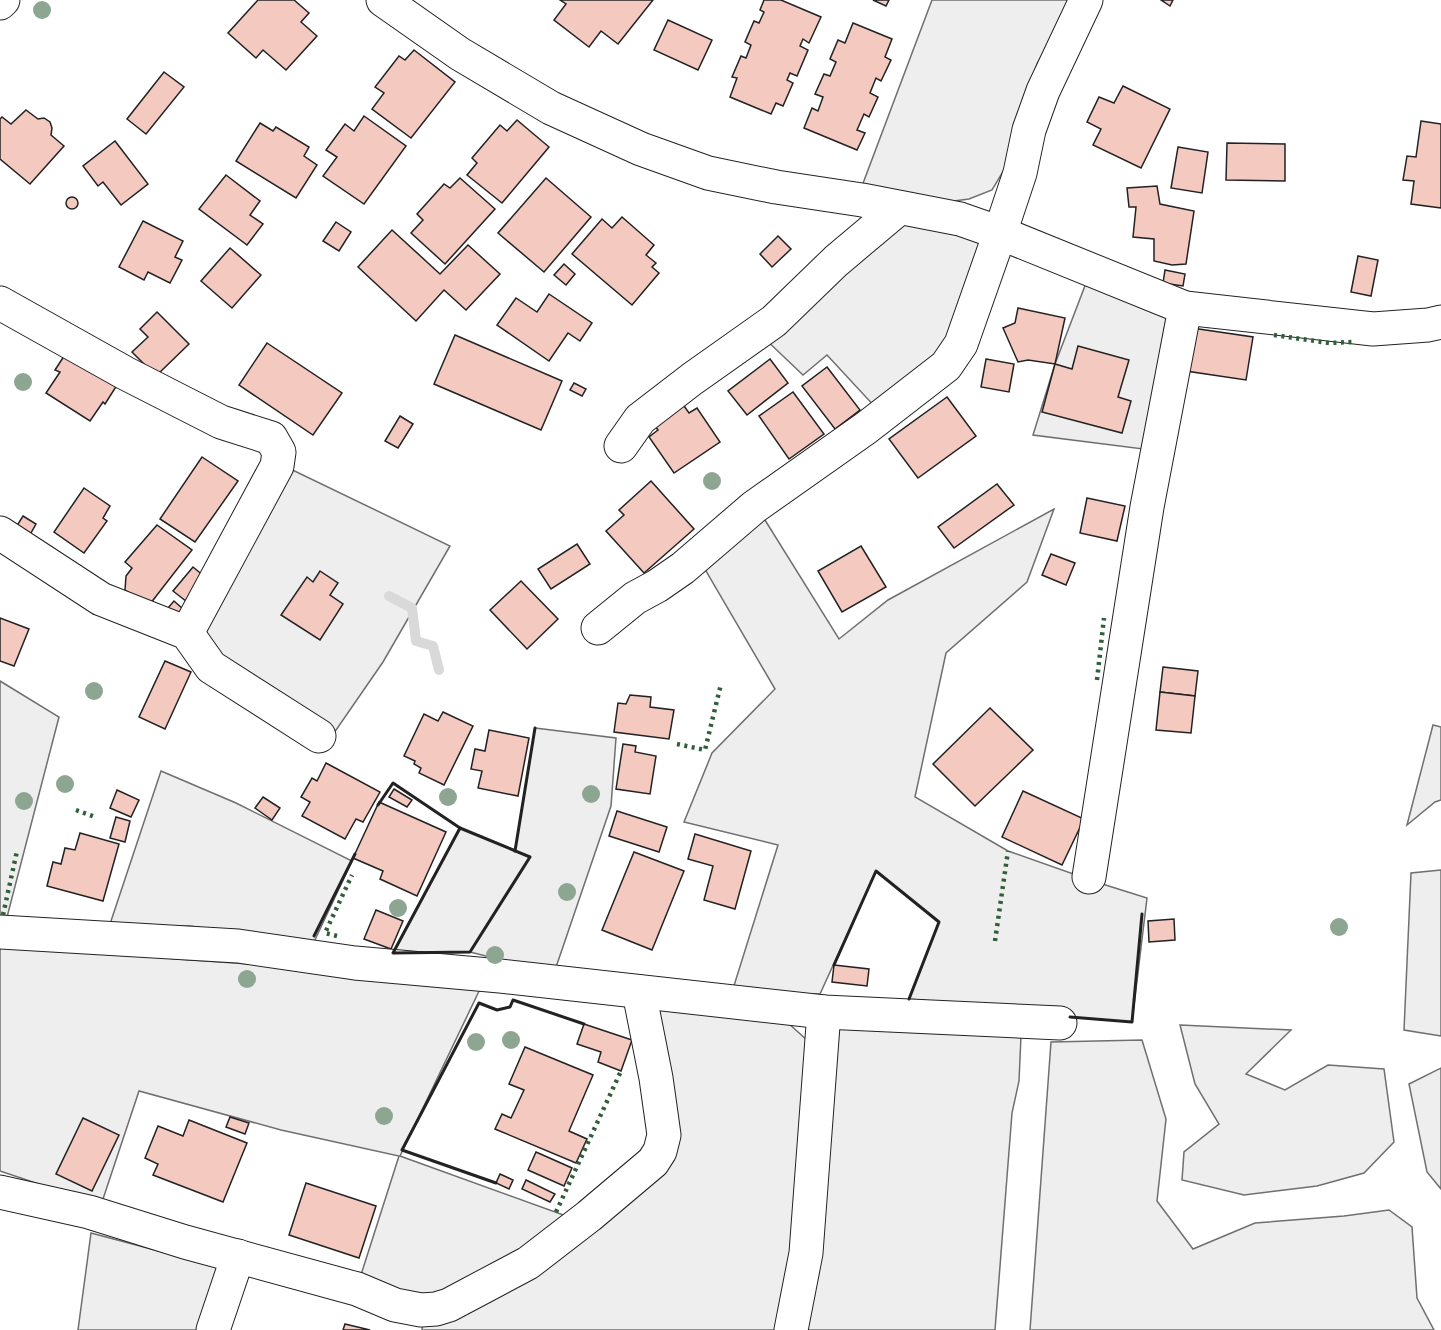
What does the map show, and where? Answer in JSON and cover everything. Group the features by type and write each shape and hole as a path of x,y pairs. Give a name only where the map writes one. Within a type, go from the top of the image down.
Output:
{"street":[{"path":"0,3 3,0"},
{"path":"383,0 460,54 551,108 641,149 708,173 960,219 1185,308 1373,329 1441,322"},
{"path":"598,628 634,598 683,568 754,507 866,428 946,366 961,344 1020,173 1029,130 1043,91 1086,0"},
{"path":"621,446 640,419 774,321 836,261 899,208"},
{"path":"0,303 125,374 221,422 272,438 279,452 277,466 188,633"},
{"path":"1089,877 1147,507 1185,308"},
{"path":"0,533 101,599 188,633 211,667 319,736"},
{"path":"0,932 238,946 355,963 500,976 824,1012 1060,1023"},
{"path":"0,1192 89,1212 357,1289 395,1305 421,1310 449,1305 528,1263 627,1185 653,1162 660,1151 664,1135 639,992"},
{"path":"791,1330 806,1253 824,1012"},
{"path":"213,1330 238,1256"}],"shaded area":[{"path":"932,0 1072,0 1037,64 1004,170 992,190 969,199 946,202 862,186"},
{"path":"910,220 984,242 952,338 877,409 827,355 803,375 763,337"},
{"path":"1088,278 1168,308 1143,449 1033,435 1055,364"},
{"path":"278,463 450,546 383,662 334,733 186,641"},
{"path":"1054,509 1027,582 946,653 915,797 1008,851 1147,898 1132,1022 1027,1014 983,1006 909,999 939,922 876,871 820,994 732,992 778,845 684,822 712,753 775,689 703,566 760,512 839,639 888,600"},
{"path":"0,681 59,717 6,921 0,921"},
{"path":"1433,725 1441,727 1441,800 1435,802 1407,825"},
{"path":"535,728 616,738 611,806 554,973 470,952 393,953 460,828 515,850"},
{"path":"161,771 236,803 352,861 313,944 190,926 109,927"},
{"path":"1441,870 1441,1036 1404,1030 1411,873"},
{"path":"0,942 177,959 323,969 482,985 400,1156 569,1217 517,1262 424,1305 359,1281 399,1156 281,1130 139,1091 101,1205 0,1171"},
{"path":"653,1005 788,1023 808,1041 798,1251 779,1330 422,1330 423,1322 669,1159"},
{"path":"838,1025 1021,1036 1019,1081 1012,1113 995,1330 803,1330"},
{"path":"1180,1025 1291,1030 1246,1074 1285,1090 1328,1065 1384,1069 1394,1142 1364,1173 1317,1186 1244,1195 1182,1180 1184,1152 1219,1124 1195,1084"},
{"path":"1142,1040 1166,1119 1157,1201 1193,1249 1255,1223 1389,1210 1412,1227 1417,1298 1434,1330 1030,1330 1051,1042"},
{"path":"1441,1068 1441,1189 1427,1172 1409,1084"},
{"path":"91,1233 219,1267 197,1330 78,1330"}],"building":[{"path":"258,0 294,0 309,13 301,22 317,36 286,70 263,50 256,58 228,33"},
{"path":"560,0 653,0 618,44 601,31 589,47 554,20 566,4"},
{"path":"764,0 781,0 821,17 809,43 803,39 800,46 808,50 797,76 790,73 787,80 793,83 783,106 776,103 771,114 730,97 737,78 732,77 741,56 746,58 751,45 745,42 754,21 759,23 764,12 760,10"},
{"path":"873,0 889,0 886,6"},
{"path":"1161,0 1173,0 1170,6"},
{"path":"668,20 712,40 698,70 654,50"},
{"path":"853,23 892,39 885,57 891,60 881,81 876,78 870,93 878,97 869,117 864,114 857,130 865,133 857,150 804,128 812,108 818,111 823,97 815,94 824,74 830,76 836,62 830,59 838,40 845,43"},
{"path":"414,50 455,82 411,138 372,109 384,93 375,87 399,56 405,60"},
{"path":"164,72 184,87 146,134 127,119"},
{"path":"1123,86 1170,109 1141,168 1093,145 1101,129 1087,122 1099,97 1114,103"},
{"path":"26,110 38,119 44,118 50,122 51,135 64,146 30,184 0,159 0,119 2,117 11,124"},
{"path":"364,116 406,146 364,204 323,176 337,157 326,150 345,124 354,131"},
{"path":"517,120 549,147 502,203 467,175 477,163 472,158 500,125 507,131"},
{"path":"1421,121 1441,124 1441,208 1411,204 1414,181 1403,180 1407,156 1416,157"},
{"path":"260,123 273,131 276,127 309,147 304,156 317,165 296,198 236,161"},
{"path":"115,141 148,184 121,205 103,182 98,186 83,166"},
{"path":"1227,143 1285,144 1285,181 1226,180"},
{"path":"1178,147 1208,152 1202,193 1171,188"},
{"path":"226,175 260,201 250,215 263,224 247,245 199,209"},
{"path":"460,178 495,209 445,264 411,233 423,220 417,214 444,184 450,188"},
{"path":"546,178 591,217 544,272 498,233"},
{"path":"1157,186 1160,204 1194,211 1186,264 1172,265 1154,261 1154,239 1133,237 1136,207 1129,207 1127,188"},
{"path":"74,197 78,203 74,209 70,209 66,201"},
{"path":"622,217 654,245 646,255 656,263 652,267 659,273 632,305 572,254 602,219 612,228"},
{"path":"143,221 183,241 175,257 182,260 170,283 148,272 144,280 119,267"},
{"path":"336,222 351,232 339,251 323,241"},
{"path":"392,230 440,274 468,245 500,274 466,310 444,290 416,321 358,267"},
{"path":"778,236 791,249 772,267 760,254"},
{"path":"230,248 261,275 232,308 201,281"},
{"path":"1358,256 1378,260 1371,296 1351,292"},
{"path":"564,264 575,274 566,285 554,275"},
{"path":"1165,270 1185,274 1183,286 1163,283"},
{"path":"549,294 592,323 580,341 568,333 549,361 497,325 516,298 537,312"},
{"path":"1018,308 1065,318 1055,364 1028,360 1018,362 1003,328 1015,323"},
{"path":"157,312 189,344 156,376 132,352 148,337 140,329"},
{"path":"1192,328 1253,337 1246,380 1186,371"},
{"path":"455,335 562,381 541,430 434,384"},
{"path":"267,343 342,393 313,435 239,385"},
{"path":"1078,346 1129,360 1118,397 1131,401 1122,433 1042,412 1055,364 1072,369"},
{"path":"68,350 119,382 105,404 103,402 90,421 46,393 60,372 55,370"},
{"path":"770,359 788,383 747,415 728,391"},
{"path":"986,359 1014,364 1009,392 981,387"},
{"path":"827,367 860,410 835,429 802,386"},
{"path":"574,383 586,389 582,396 570,390"},
{"path":"793,392 824,434 789,459 759,416"},
{"path":"947,397 976,436 918,478 889,439"},
{"path":"682,403 689,413 697,408 720,442 674,473 649,437 658,430 652,423"},
{"path":"400,416 413,424 398,448 385,441"},
{"path":"202,457 238,481 195,542 160,519"},
{"path":"651,481 694,529 644,573 606,531 624,515 619,510"},
{"path":"997,484 1014,505 954,548 938,527"},
{"path":"84,488 110,506 103,518 107,521 84,553 54,532"},
{"path":"1087,498 1125,506 1117,541 1080,533"},
{"path":"23,516 36,524 27,540 13,532"},
{"path":"157,525 192,550 143,613 134,596 125,590 126,576 132,568 125,562"},
{"path":"577,544 590,564 551,589 538,569"},
{"path":"861,546 886,587 842,612 818,571"},
{"path":"1051,554 1075,563 1066,585 1042,575"},
{"path":"193,567 210,581 191,605 173,591"},
{"path":"320,571 338,583 330,595 343,604 320,640 281,615 307,577 313,582"},
{"path":"521,581 558,619 527,649 490,610"},
{"path":"174,601 192,617 161,616"},
{"path":"0,618 29,629 14,666 0,661"},
{"path":"165,661 191,672 165,729 139,717"},
{"path":"1163,667 1198,671 1195,696 1160,692"},
{"path":"1160,692 1195,696 1191,733 1156,730"},
{"path":"630,695 651,697 650,707 674,710 669,739 614,732 618,703 626,704"},
{"path":"990,708 1033,750 975,806 933,764"},
{"path":"443,712 473,726 444,785 419,773 421,768 414,764 415,761 404,756 424,714 438,721"},
{"path":"489,730 529,738 518,796 478,788 482,771 471,769 475,749 485,751"},
{"path":"623,744 636,746 635,752 656,756 650,794 616,789"},
{"path":"326,763 380,792 363,822 356,819 345,839 302,816 310,802 301,797 312,778 317,781"},
{"path":"394,789 412,800 407,807 389,797"},
{"path":"117,790 139,800 131,817 110,808"},
{"path":"1023,791 1084,819 1062,865 1002,837"},
{"path":"263,797 280,808 272,820 255,808"},
{"path":"379,802 446,832 417,896 380,879 383,871 353,858"},
{"path":"617,811 667,827 659,852 609,836"},
{"path":"116,817 130,821 125,842 110,838"},
{"path":"80,833 119,844 103,901 47,886 53,862 61,864 65,848 75,850"},
{"path":"695,834 751,851 735,909 704,900 713,866 688,859"},
{"path":"634,852 684,871 652,950 602,930"},
{"path":"376,910 403,921 391,949 364,939"},
{"path":"1174,919 1175,940 1149,942 1148,921"},
{"path":"834,965 869,969 867,986 832,982"},
{"path":"584,1024 632,1040 621,1071 598,1062 601,1052 577,1044"},
{"path":"525,1047 593,1075 569,1131 587,1139 576,1163 495,1129 502,1114 511,1118 524,1090 509,1084"},
{"path":"230,1117 249,1123 245,1134 226,1127"},
{"path":"83,1118 119,1135 92,1191 56,1174"},
{"path":"189,1120 247,1143 223,1202 153,1175 158,1164 145,1158 158,1126 183,1136"},
{"path":"536,1152 572,1168 564,1186 528,1170"},
{"path":"500,1174 513,1180 509,1189 496,1183"},
{"path":"526,1180 555,1194 550,1202 522,1189"},
{"path":"306,1183 376,1206 359,1258 289,1235"},
{"path":"345,1324 370,1330 343,1330"}],"waterway":[{"path":"389,596 412,608 416,641 433,646 439,670"}],"hedge":[{"path":"1274,335 1329,343 1352,342"},
{"path":"1097,680 1104,618"},
{"path":"677,744 705,750 721,684"},
{"path":"76,810 95,817"},
{"path":"3,915 17,851"},
{"path":"995,941 1008,851"},
{"path":"337,936 325,933 352,875"},
{"path":"556,1212 621,1071"}],"wall":[{"path":"515,851 535,728"},
{"path":"378,805 393,783 460,828"},
{"path":"460,828 530,857 470,952 393,953 460,828"},
{"path":"314,936 355,854"},
{"path":"834,965 876,871 939,922 909,999"},
{"path":"1070,1017 1132,1022 1142,914"},
{"path":"496,1183 402,1150 479,1003 497,1010 510,1007 513,1000 584,1024"}]}
